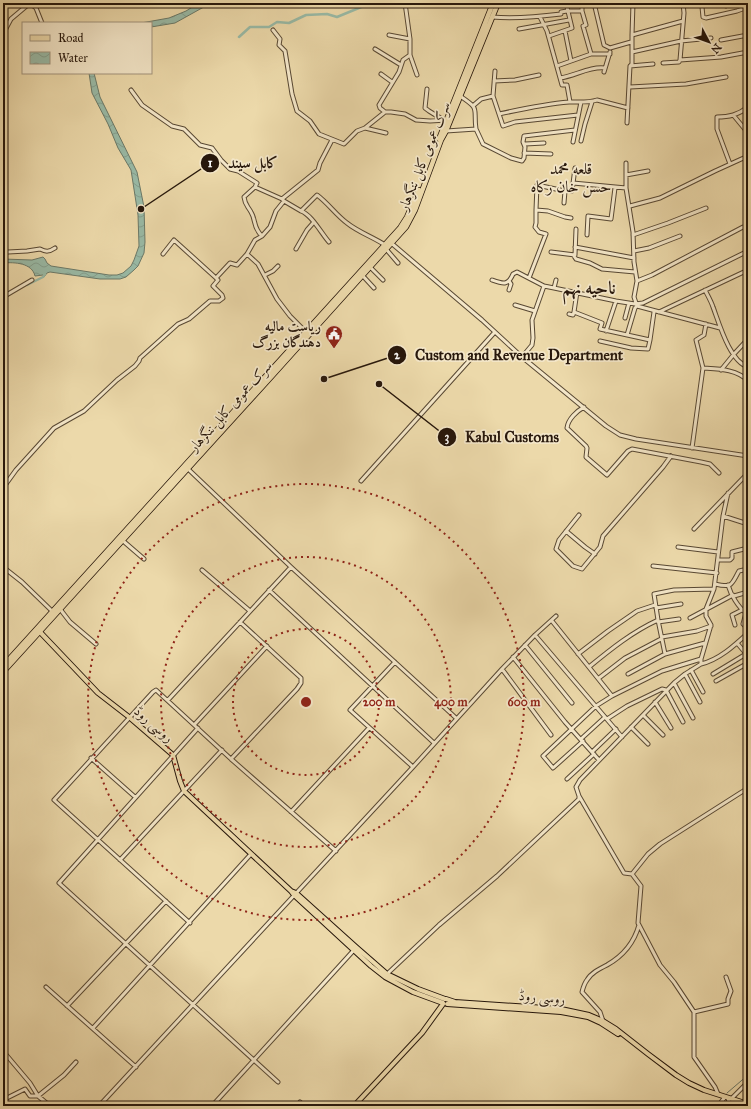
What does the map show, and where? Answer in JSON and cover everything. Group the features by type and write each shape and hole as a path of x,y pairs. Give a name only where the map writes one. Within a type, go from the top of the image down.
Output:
{"highway":[{"name":"سرک عمومی کابل ننگرهار","path":"3,672 60,610 96,566 370,267 388,244 407,217 444,119 494,3"},
{"name":"سرک عمومی کابل ننگرهار","path":"3,666 52,611 122,540 243,402 410,219 498,3"}],"main road":[{"name":"روسی روڈ","path":"40,632 98,693 129,717 173,755 184,791 291,891 386,975"},
{"name":"روسی روڈ","path":"295,894 354,950 386,975 445,1002 561,1012 588,1017 629,1040"},
{"name":"روسی روڈ","path":"445,1002 561,1009 589,1015 603,1020 676,1075 704,1090 748,1104"},
{"path":"354,1106 431,1021 445,1002"}],"street":[{"path":"3,34 11,19 30,3 36,8 42,22"},
{"path":"405,3 410,39 410,55 417,74"},
{"path":"548,36 572,28 566,3"},
{"path":"591,54 583,26 586,26 582,5 592,3 604,45 610,48 632,42"},
{"path":"627,123 630,66 632,64 634,3"},
{"path":"638,3 643,3"},
{"path":"680,60 683,3"},
{"path":"702,7 704,17 706,18 748,7"},
{"path":"492,18 512,19 540,17 560,14 561,12 567,11 582,11"},
{"path":"540,17 548,36 562,85 567,85 570,102"},
{"path":"519,29 569,20"},
{"path":"632,35 683,21"},
{"path":"272,30 280,39 279,45 285,51 292,94 297,111 310,121 319,134 344,144 357,131 365,128 385,112"},
{"path":"565,31 571,61"},
{"path":"389,35 410,39"},
{"path":"721,40 748,35"},
{"path":"632,52 681,42 711,38"},
{"path":"560,78 599,67 604,70 610,54 610,48"},
{"path":"375,49 401,65"},
{"path":"662,63 721,57 748,52"},
{"path":"557,66 591,54 610,54"},
{"path":"410,55 403,60 398,72 378,106 385,112 405,114 416,120 430,121 444,119"},
{"path":"630,66 653,64"},
{"path":"496,71 493,96 502,126 515,122 578,115"},
{"path":"381,74 392,82"},
{"path":"494,81 515,80 539,75"},
{"path":"630,87 686,84 726,78"},
{"path":"427,89 425,108 444,119"},
{"path":"132,90 142,105 172,126 184,129 200,145 212,148 220,160 230,168 238,171 257,183 255,187 244,196 244,204 252,212 256,228 262,236"},
{"path":"460,96 474,105 476,110 476,129 483,144 511,158 523,160 525,144 523,142 524,136 575,130"},
{"path":"474,105 481,99 493,96"},
{"path":"499,114 525,108 570,102 592,102 597,100 628,108"},
{"path":"573,142 581,102"},
{"path":"582,141 585,124 592,102"},
{"path":"730,164 717,128 717,117 734,116 748,107"},
{"path":"734,116 748,133"},
{"path":"365,128 386,133"},
{"path":"446,131 476,129"},
{"path":"3,488 16,470 54,428 84,411 117,380 135,366 140,358 178,324 189,319 210,301 219,302 222,300 222,295 213,286 218,280 216,278 230,263 237,265 247,254 256,240 270,227 276,211 283,200 318,170 332,140"},
{"path":"525,144 544,143"},
{"path":"524,153 551,154"},
{"path":"630,206 660,198 748,156"},
{"path":"626,163 626,188 630,206 637,281 634,297 636,305 627,335"},
{"path":"529,278 546,234 539,232 535,227 537,185 572,191 575,168"},
{"path":"626,175 648,171"},
{"path":"573,182 615,188 626,188"},
{"path":"255,187 283,200 305,213 329,242"},
{"path":"587,235 588,216 611,219 615,188"},
{"path":"564,203 565,191"},
{"path":"301,211 317,195 346,223 388,244 482,320 494,333 522,357 606,426 620,435 636,439 748,456"},
{"path":"633,235 706,208"},
{"path":"536,210 548,211 571,218"},
{"path":"296,249 307,230 314,222"},
{"path":"637,281 652,275 743,227"},
{"path":"574,256 576,253 576,229"},
{"path":"634,251 649,248 680,236"},
{"path":"162,254 174,240 216,278"},
{"path":"388,244 398,263"},
{"path":"575,247 634,258"},
{"path":"3,254 40,248 45,251 50,251 55,248"},
{"path":"636,305 643,303 748,251"},
{"path":"551,252 574,256 576,259 590,263 602,269 636,272"},
{"path":"247,254 258,264 277,299 290,316 306,332"},
{"path":"265,275 273,271 278,266"},
{"path":"370,267 383,280"},
{"path":"659,312 748,270"},
{"path":"492,280 504,284 509,281 513,274 517,272 544,286 629,303 654,312 720,328"},
{"path":"362,275 374,288"},
{"path":"3,297 32,280"},
{"path":"554,288 556,280"},
{"path":"509,281 511,284 509,290"},
{"path":"522,357 532,345 532,320 544,286"},
{"path":"705,290 727,345 742,364 748,367"},
{"path":"574,312 577,292"},
{"path":"606,330 616,301"},
{"path":"625,318 629,303"},
{"path":"515,305 535,311"},
{"path":"569,314 573,314 574,312 602,323 600,329 650,340"},
{"path":"600,341 646,350 648,349 654,312"},
{"path":"692,448 703,368 696,340 704,335 706,324"},
{"path":"361,481 494,333"},
{"path":"722,370 734,354 748,340"},
{"path":"703,368 740,374 748,381"},
{"path":"584,408 575,414 567,425 567,428 586,446 586,457 607,475 628,451 632,449 710,464 719,473"},
{"path":"580,515 559,540 556,549 573,566 582,568 600,547 603,536 671,456"},
{"path":"186,467 291,567 456,718"},
{"path":"694,529 748,473"},
{"path":"701,664 705,643 711,626 706,613 706,608 715,584 723,516 728,493"},
{"path":"723,516 748,524"},
{"path":"566,531 584,547 595,554"},
{"path":"122,540 144,559"},
{"path":"678,547 718,552"},
{"path":"719,560 730,560 732,558 732,552 748,548"},
{"path":"653,566 717,573"},
{"path":"3,567 22,582 52,611"},
{"path":"168,700 291,567"},
{"path":"715,584 728,585 734,582 739,571 748,569"},
{"path":"202,570 250,611"},
{"path":"728,585 742,610 747,612 743,624 748,629"},
{"path":"665,654 655,606 654,596 656,593 674,590 714,589"},
{"path":"269,590 434,743"},
{"path":"690,618 706,608 733,596 748,592"},
{"path":"578,654 637,611 655,606 681,604"},
{"path":"60,610 70,622 96,644"},
{"path":"735,624 732,615 742,610"},
{"path":"99,1106 413,768 456,718 525,645 556,616"},
{"path":"589,667 619,642 645,626 658,621 679,619"},
{"path":"552,621 612,696"},
{"path":"231,759 296,689 301,678 240,622"},
{"path":"599,678 625,658 662,638 697,631 711,626"},
{"path":"718,1094 715,1087 694,1057 694,1012 674,982 660,966 638,923 641,886 632,874 624,873 579,796 576,787 577,783 674,683 691,670 716,658 737,644 748,633"},
{"path":"535,635 622,737"},
{"path":"628,674 665,654 705,643"},
{"path":"713,674 747,655 737,644"},
{"path":"525,645 572,703"},
{"path":"194,725 267,646"},
{"path":"514,657 571,729 599,760"},
{"path":"683,722 666,690 662,689 606,718 553,768 543,756 596,706 612,696 662,671 701,659"},
{"path":"395,662 350,710 413,768"},
{"path":"716,681 748,663"},
{"path":"502,669 551,735"},
{"path":"691,670 703,692"},
{"path":"685,674 700,702"},
{"path":"674,683 693,718"},
{"path":"190,923 54,800 129,717 156,690 231,759 336,850"},
{"path":"655,702 671,728"},
{"path":"643,715 663,735"},
{"path":"631,727 648,744"},
{"path":"198,728 59,883 278,1082"},
{"path":"291,812 369,728"},
{"path":"567,779 616,729"},
{"path":"120,860 222,750"},
{"path":"91,758 135,797"},
{"path":"632,874 648,854 660,844 748,788"},
{"path":"386,975 440,925 497,876 579,799 579,796"},
{"path":"93,1028 190,923 251,854"},
{"path":"67,1006 166,901"},
{"path":"603,1020 600,1012 582,992 587,979 595,971 617,959 631,944 639,924"},
{"path":"212,1106 354,950"},
{"path":"694,1012 728,1004 731,991 726,977"},
{"path":"46,987 136,1067"},
{"path":"3,1051 30,1083 38,1096 50,1106"},
{"path":"3,1100 25,1088 30,1096 38,1096 64,1075 76,1062"},
{"path":"718,1106 748,1082"},
{"path":"728,1098 730,1106"},
{"path":"297,1106 300,1102 304,1106"}],"water":[{"path":"199,3 211,3 175,23 152,27 152,22 147,22 169,18 186,11"},
{"path":"89,74 94,74 100,97 137,172 144,207 145,242 144,253 138,266 126,277 120,279 100,279 50,272 44,277 43,275 35,276 27,266 18,263 3,263 3,259 32,260 43,257 51,266 109,275 123,273 131,266 139,246 138,215 131,170 118,148 108,124 92,93"}],"waterway":[{"path":"239,37 250,27 269,27 277,22 289,23 306,15 327,14 337,17 371,3"},
{"path":"27,285 43,277 45,274"},
{"path":"727,1093 748,1075"},
{"path":"712,1106 716,1102"}],"place":[{"name":"کابل سيند","path":"141,209"},
{"name":"ریاست مالیه دهندگان بزرگ","path":"334,349"},
{"name":"Custom and Revenue Department","path":"324,379"},
{"name":"Kabul Customs","path":"379,384"}],"district":[{"name":"قلعه محمد حسن خان رکاه","path":"571,177"},
{"name":"ناحیه نهم","path":"589,288"}]}
